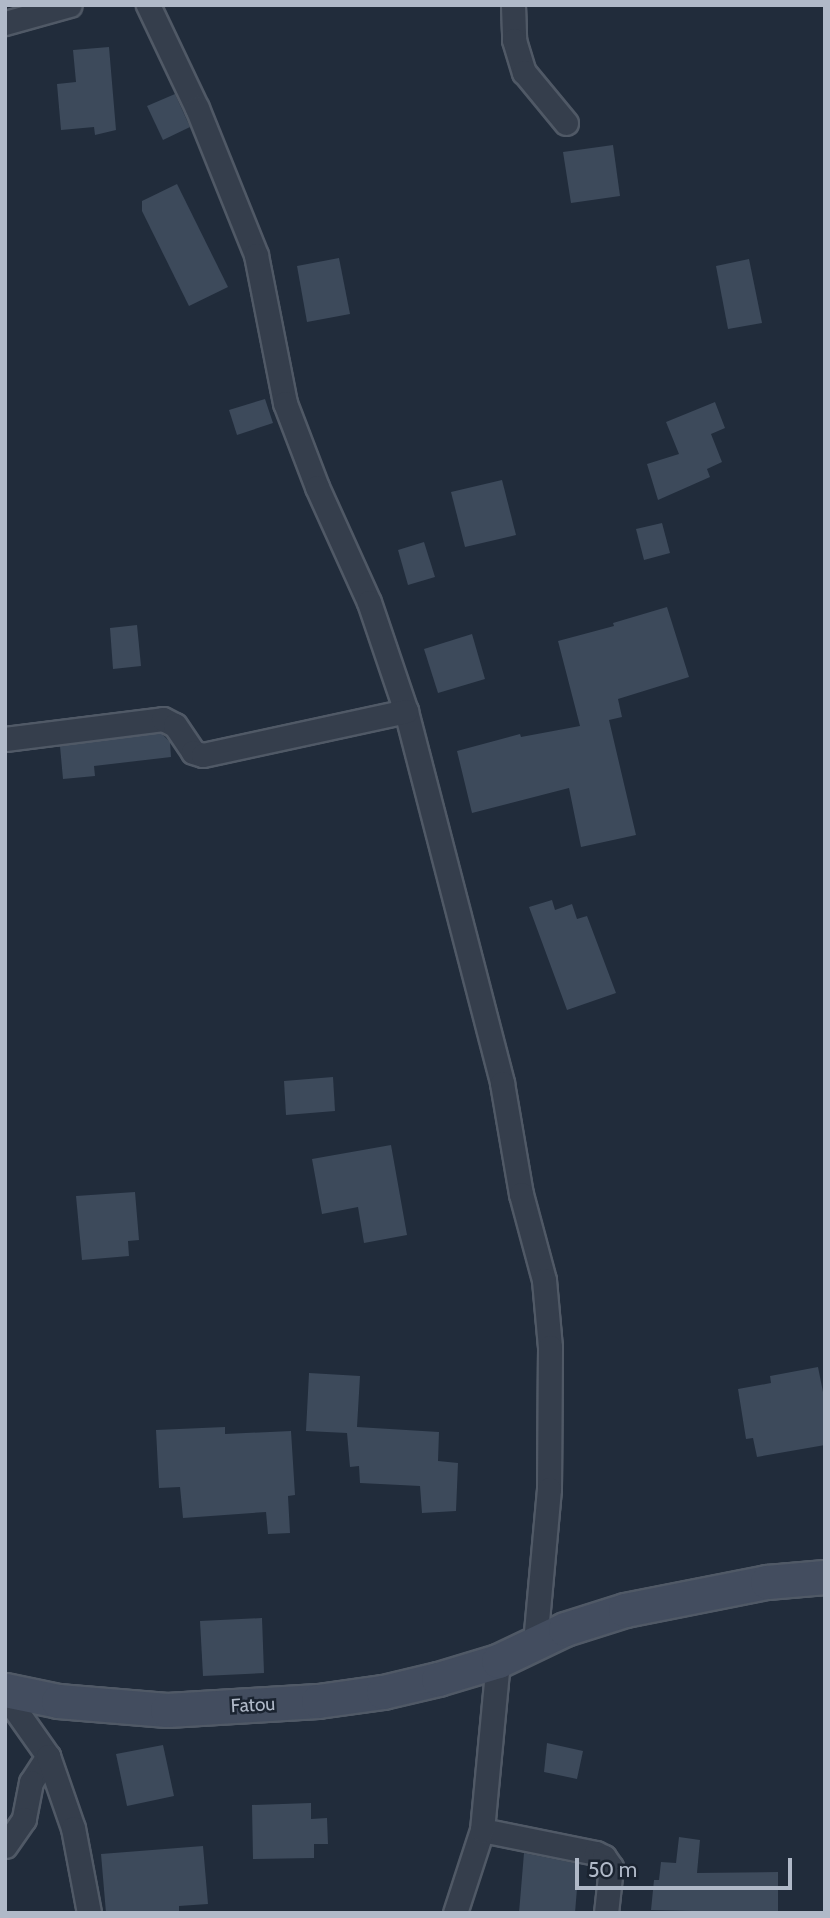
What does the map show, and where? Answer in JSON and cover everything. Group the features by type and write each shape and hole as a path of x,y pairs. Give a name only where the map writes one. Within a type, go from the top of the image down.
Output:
{"street":[{"path":"5,23 70,5"},
{"path":"148,5 202,119 252,244 285,403 317,487 369,603 406,711 502,1083 521,1194 544,1280 552,1409 543,1575 535,1642"},
{"path":"513,5 514,40 524,72 566,122"},
{"path":"5,739 163,719 175,725 188,747 203,755 406,711"},
{"name":"Fatou","path":"5,1692 113,1707 167,1710 318,1701 383,1692 498,1661 535,1642 625,1610 679,1597 767,1582 825,1577"},
{"path":"455,1913 482,1830 498,1661"},
{"path":"5,1692 48,1756 73,1828 89,1913"},
{"path":"5,1846 24,1819 32,1782 48,1756"},
{"path":"482,1830 596,1853 604,1857 611,1867 606,1913"}],"building":[{"path":"109,47 116,130 95,135 94,127 61,130 57,84 76,82 73,50"},
{"path":"175,94 190,127 163,140 147,106"},
{"path":"613,145 620,196 571,203 563,152"},
{"path":"177,184 228,287 189,306 142,211 142,201"},
{"path":"339,258 350,314 307,322 297,266"},
{"path":"749,259 762,323 728,329 716,266"},
{"path":"265,399 273,423 237,435 229,410"},
{"path":"715,402 725,428 711,434 722,462 707,469 710,477 658,500 647,464 679,454 666,422"},
{"path":"502,480 516,535 465,547 451,492"},
{"path":"662,523 670,553 644,560 636,529"},
{"path":"424,542 435,577 408,585 398,550"},
{"path":"667,607 689,677 618,699 622,717 609,720 636,835 581,847 569,788 472,813 457,751 520,734 521,737 580,726 558,641 614,626 613,623"},
{"path":"137,625 141,666 113,669 110,628"},
{"path":"472,634 485,679 438,693 424,649"},
{"path":"161,733 170,742 171,757 94,766 95,776 63,779 60,746"},
{"path":"552,900 555,910 572,904 577,919 587,916 616,993 567,1010 529,907"},
{"path":"333,1077 335,1111 286,1115 284,1081"},
{"path":"391,1145 407,1235 364,1243 358,1207 322,1214 312,1159"},
{"path":"135,1192 139,1240 128,1241 129,1256 82,1260 76,1196"},
{"path":"818,1367 825,1402 825,1445 757,1457 753,1438 746,1439 738,1389 771,1383 770,1376"},
{"path":"309,1373 360,1376 357,1427 439,1432 438,1461 458,1463 456,1511 422,1513 420,1486 360,1483 359,1466 350,1467 347,1433 306,1431"},
{"path":"225,1427 225,1434 291,1431 295,1495 288,1496 290,1533 268,1534 266,1512 183,1518 180,1487 159,1488 156,1430"},
{"path":"262,1618 264,1673 203,1676 200,1621"},
{"path":"547,1743 583,1751 577,1779 544,1772"},
{"path":"163,1745 174,1796 127,1806 116,1754"},
{"path":"311,1803 311,1819 327,1818 328,1844 314,1844 314,1858 253,1859 252,1805"},
{"path":"679,1837 700,1840 697,1873 778,1872 778,1913 651,1910 654,1880 659,1880 661,1862 676,1863"},
{"path":"203,1846 208,1904 179,1906 179,1913 106,1913 101,1854"},
{"path":"524,1853 579,1864 575,1913 519,1913"}]}
